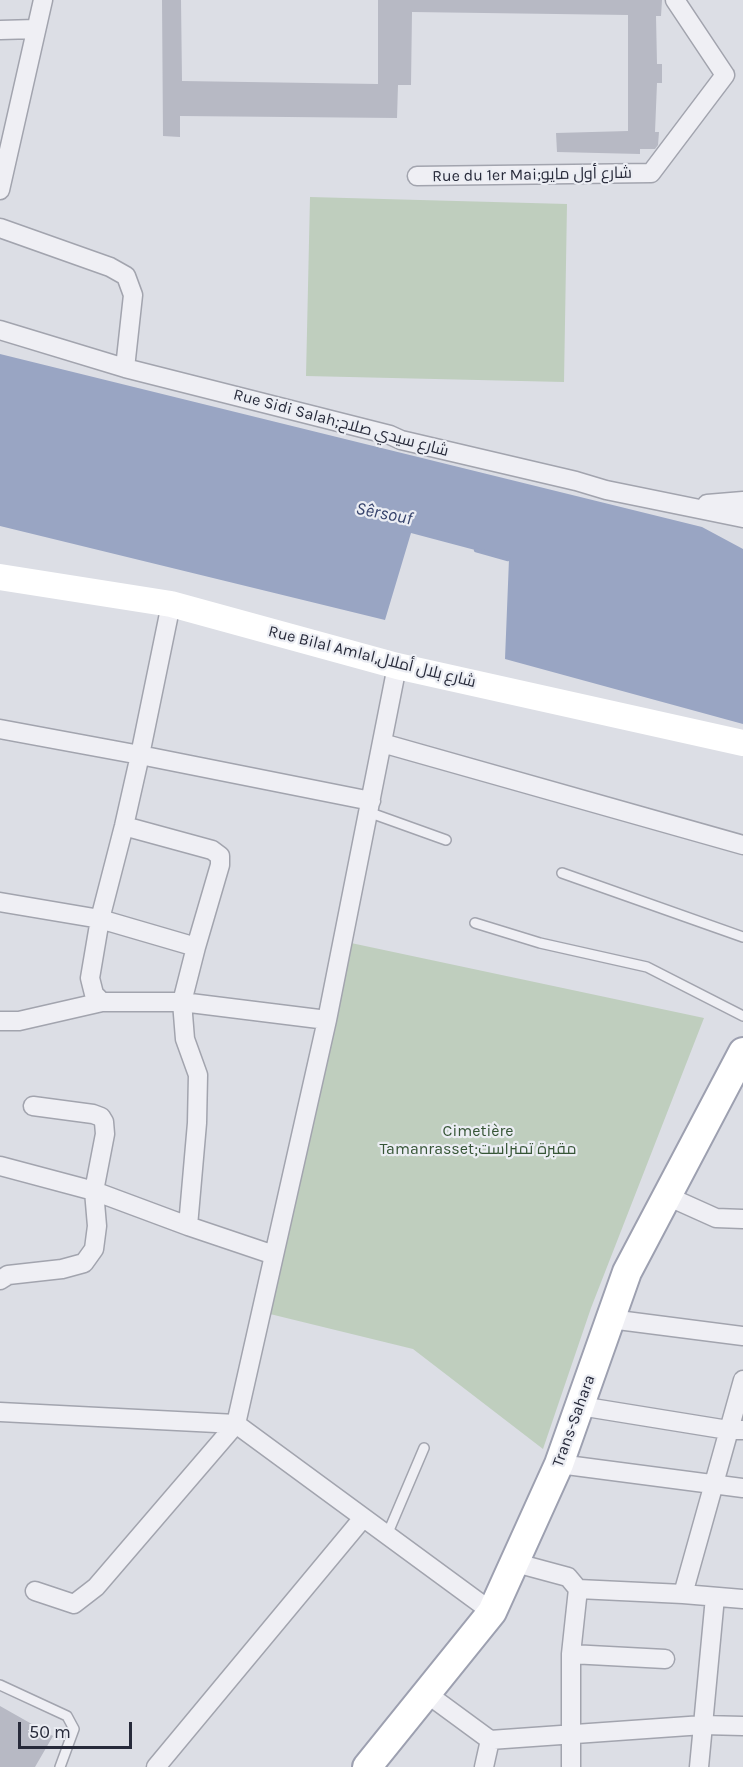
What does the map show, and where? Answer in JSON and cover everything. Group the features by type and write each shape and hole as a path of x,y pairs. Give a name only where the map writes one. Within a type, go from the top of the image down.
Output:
{"main road":[{"name":"Rue Bilal Amlal,شارع بلال أملال","path":"0,577 171,604 397,666 743,743"},
{"name":"Trans-Sahara","path":"367,1767 492,1612 559,1464 627,1272 743,1052"}],"street":[{"path":"0,190 43,0"},
{"path":"675,0 734,76"},
{"path":"0,30 36,29"},
{"name":"Rue du 1er Mai;شارع أول مايو","path":"417,176 651,173 734,76"},
{"path":"0,228 110,267 126,276 133,295 125,368"},
{"name":"Rue Sidi Salah;شارع سيدي صلاح","path":"0,330 125,368 390,435 401,440 606,490 743,518"},
{"name":"Rue Sidi Salah;شارع سيدي صلاح","path":"684,506 743,501"},
{"path":"102,1002 94,994 90,978 100,919 124,826 171,604"},
{"path":"35,1591 74,1604 96,1587 236,1424 327,1020 397,666"},
{"path":"0,729 140,755 369,806"},
{"path":"382,743 743,846"},
{"path":"124,826 212,850 220,856 220,865 182,1002 185,1039 198,1075 197,1123 188,1226"},
{"path":"0,902 100,919 196,946"},
{"path":"0,1021 19,1021 102,1002 182,1002 327,1020"},
{"path":"0,1280 8,1275 62,1269 84,1263 94,1249 97,1226 94,1191 105,1134 104,1122 93,1114 33,1106"},
{"path":"0,1166 94,1191 274,1255"},
{"path":"667,1196 716,1218 743,1219"},
{"path":"610,1319 743,1336"},
{"path":"683,1594 712,1485 735,1430 743,1380"},
{"path":"580,1406 735,1430"},
{"path":"0,1412 236,1424 492,1612"},
{"path":"559,1464 743,1488"},
{"path":"156,1767 363,1518"},
{"path":"516,1563 568,1577 578,1589 571,1654 571,1767"},
{"path":"578,1589 743,1599"},
{"path":"699,1767 715,1597"},
{"path":"571,1654 665,1659"},
{"path":"426,1693 490,1740 703,1725 743,1726"},
{"path":"484,1767 490,1740"}],"lane":[{"path":"369,806 446,840"},
{"path":"562,873 743,937"},
{"path":"475,923 540,943 647,967 743,1016"},
{"path":"387,1535 424,1448"},
{"path":"0,1685 67,1716 74,1729 60,1767"}],"green space":[{"path":"310,197 567,204 564,382 306,376"},
{"name":"Cimetière Tamanrasset;مقبرة تمنراست","path":"351,943 704,1018 591,1308 543,1449 413,1349 270,1314"}],"water":[{"path":"0,354 702,527 743,549 743,724 505,659 509,559 411,533 385,620 0,526"}],"building":[{"path":"162,0 181,0 182,81 378,84 378,0 662,0 661,16 656,16 657,64 662,64 662,83 657,83 655,132 659,132 658,145 655,149 640,149 640,154 557,152 556,133 628,131 628,15 412,12 411,85 398,85 397,118 180,116 180,137 163,136"},
{"path":"0,1706 53,1736 35,1767 0,1767"}],"waterway":[{"name":"Sêrsouf","path":"476,550 508,559"}]}
